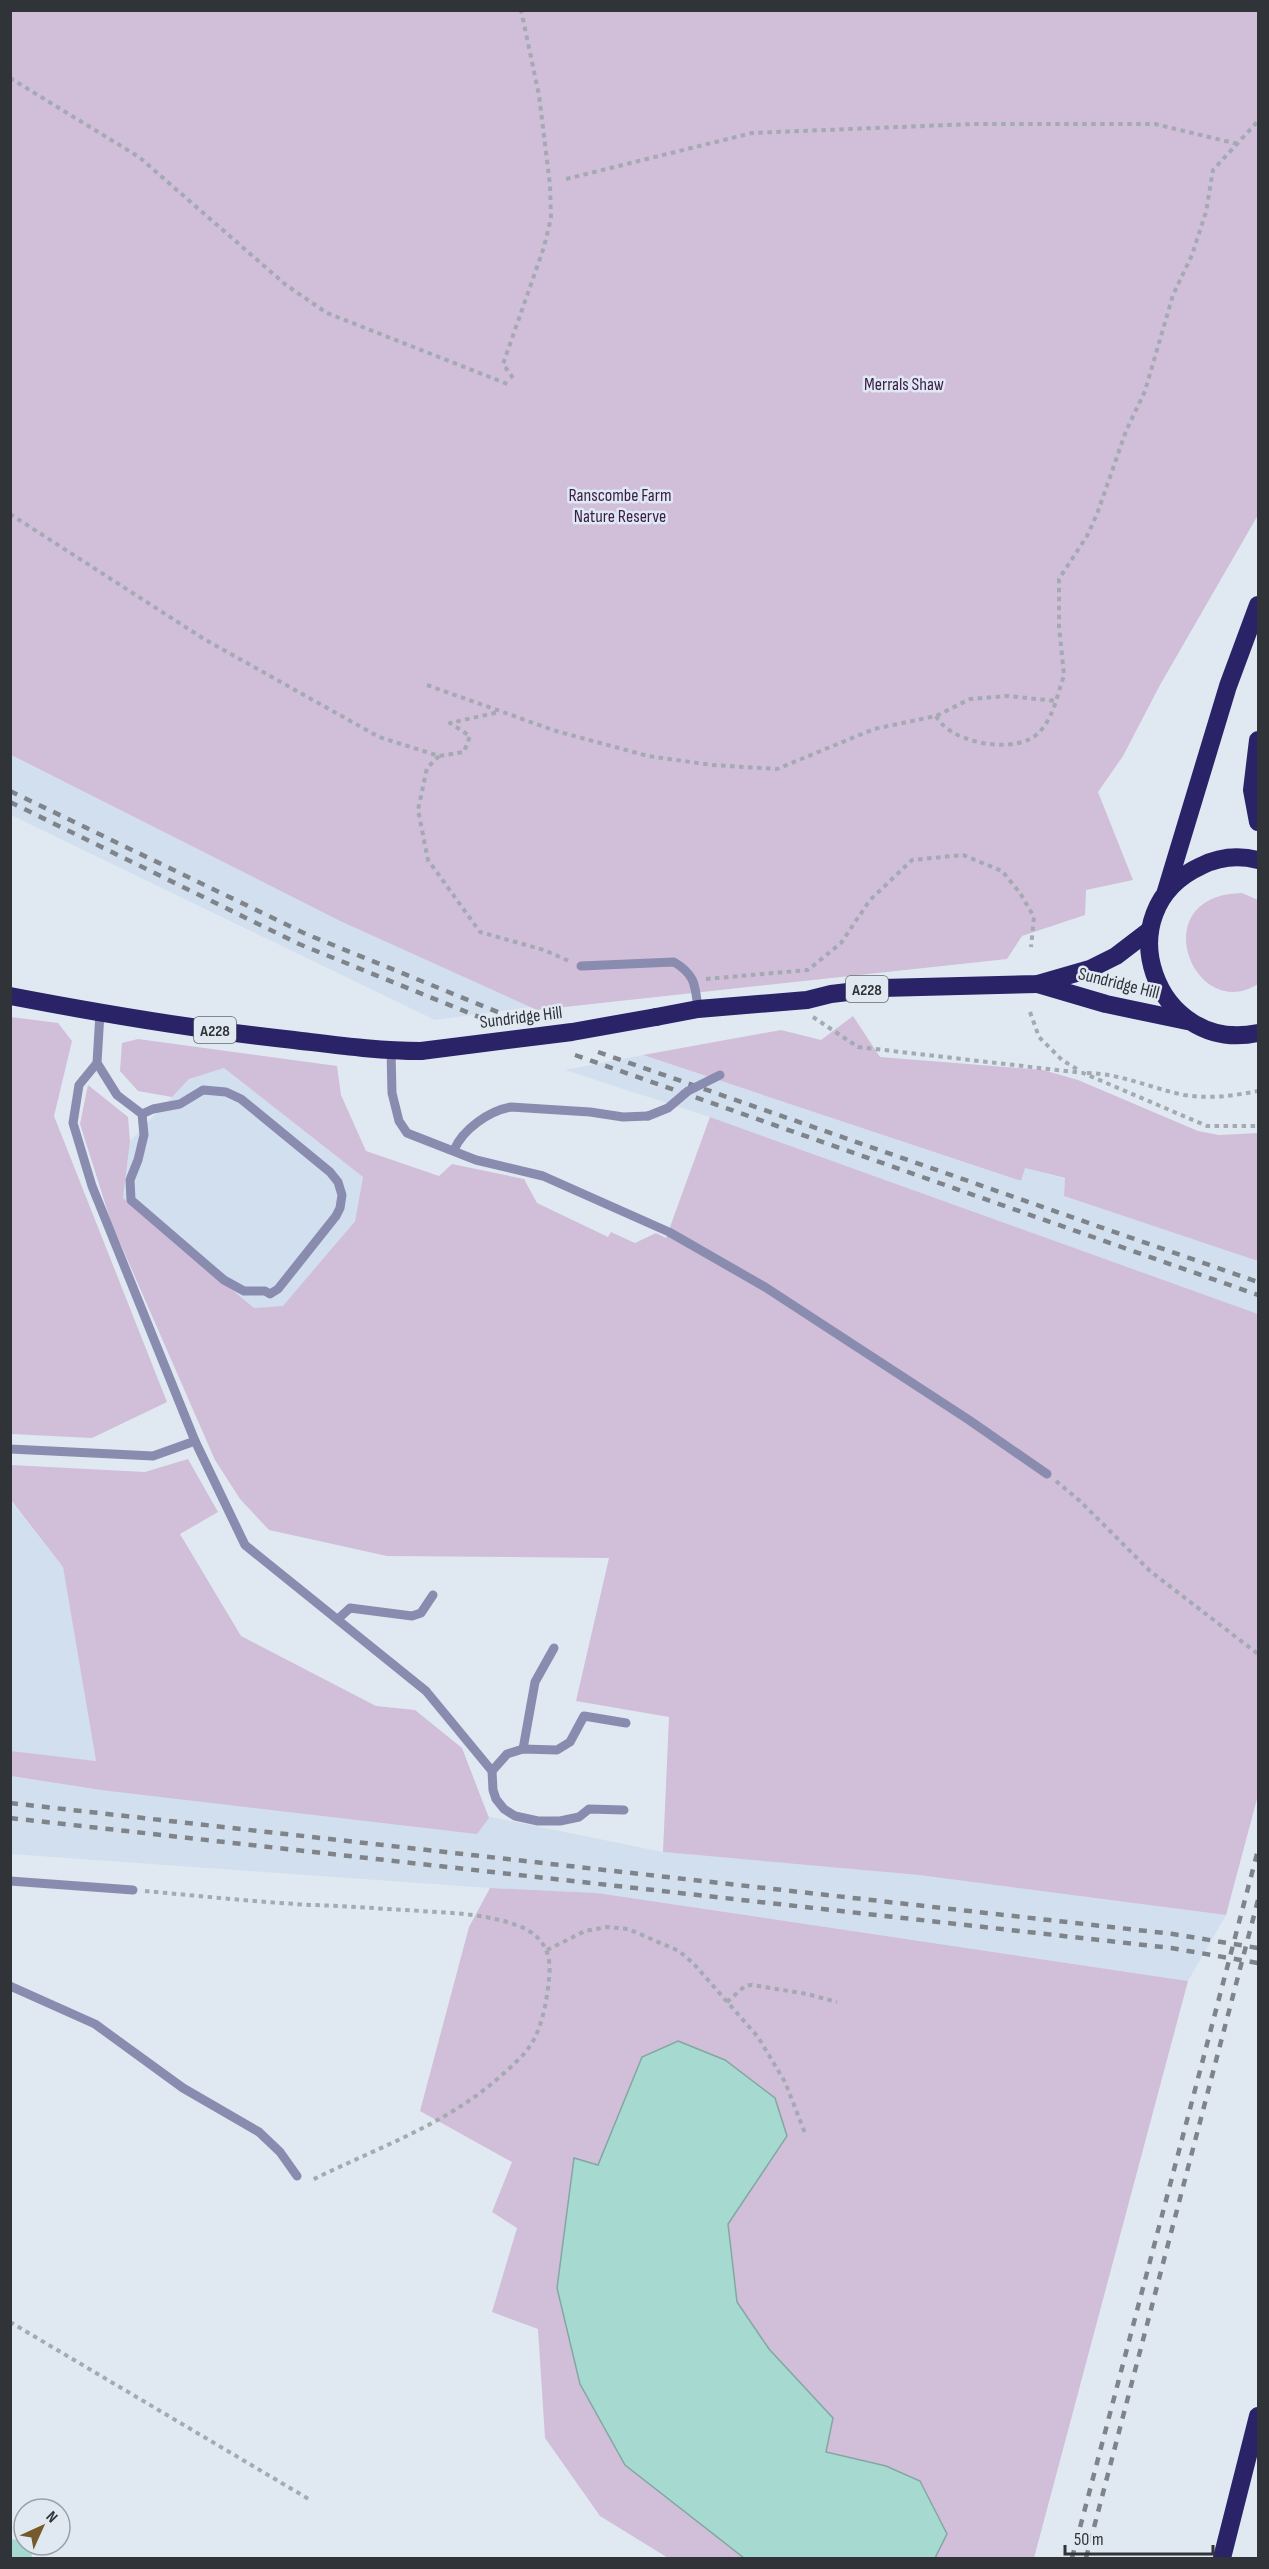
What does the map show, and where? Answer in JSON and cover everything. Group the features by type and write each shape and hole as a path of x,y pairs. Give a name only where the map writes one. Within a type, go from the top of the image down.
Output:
{"highway":[{"path":"1258,605 1228,686 1166,893 1156,910 1150,930 1149,957 1156,982 1171,1005 1191,1022 1217,1033 1244,1036 1258,1033"},
{"path":"1258,740 1252,790 1258,822"},
{"path":"1166,893 1187,872 1214,859 1244,856 1258,860"},
{"name":"Sundridge Hill","path":"10,996 100,1013 253,1036 391,1051 421,1051 572,1032 698,1009 807,1000 831,994 882,988 1038,984 1090,969 1116,956 1150,930"},
{"name":"Sundridge Hill","path":"1038,984 1106,1004 1191,1022"},
{"path":"1222,2559 1258,2416"}],"lane":[{"path":"581,966 674,962 686,969 694,980 698,1009"},
{"path":"100,1013 98,1063 117,1095 142,1114 144,1135 130,1180 131,1200 224,1280 244,1292 265,1291 270,1294 275,1291 336,1216 342,1195 335,1178 241,1099 229,1093 203,1089 175,1106 153,1109 142,1114"},
{"path":"391,1051 392,1093 400,1124 410,1134 476,1160 525,1170 554,1180 643,1219 712,1255 946,1405 1047,1474"},
{"path":"98,1063 79,1085 73,1123 92,1186 195,1441 245,1545 426,1691 492,1771 496,1799 504,1809 515,1816 538,1821 560,1821 579,1817 590,1809 624,1810"},
{"path":"454,1150 464,1134 493,1113 504,1108 521,1106 623,1117 648,1116 665,1109 688,1091 720,1075"},
{"path":"10,1449 153,1456 195,1441"},
{"path":"338,1619 350,1608 412,1616 421,1613 433,1594"},
{"path":"524,1749 535,1682 554,1648"},
{"path":"492,1771 507,1754 524,1749 557,1750 570,1742 584,1716 626,1723"},
{"path":"10,1881 133,1890"},
{"path":"10,1986 94,2024 183,2088 259,2132 280,2152 297,2176"}],"path":[{"path":"513,378 503,364 544,247 551,218 550,185 539,95 522,10"},
{"path":"10,78 139,157 286,285 327,313 510,386"},
{"path":"936,716 942,726 979,743 1020,743 1033,738 1051,717 1064,675 1059,626 1059,579 1087,536 1126,430 1145,391 1173,295 1199,234 1213,170 1258,121"},
{"path":"566,179 752,133 973,124 1155,124 1238,144"},
{"path":"10,514 204,639 379,737 440,756 464,752 470,736 450,723 499,712"},
{"path":"427,685 556,731 648,756 712,765 777,769 874,729 936,716 970,699 1008,696 1056,701"},
{"path":"440,756 427,768 418,810 428,860 480,932 544,950 581,966"},
{"path":"694,980 808,970 841,943 870,900 912,860 963,855 1002,871 1020,893 1034,917 1031,947"},
{"path":"1030,1012 1039,1037 1062,1060 1083,1073 1207,1126 1258,1126"},
{"path":"809,1015 858,1047 1083,1073 1111,1074 1184,1095 1224,1097 1258,1091"},
{"path":"1047,1474 1081,1502 1160,1578 1258,1654"},
{"path":"133,1890 277,1903 378,1907 481,1916 526,1929 540,1939 547,1950 550,1964 549,1978 541,2019 533,2041 517,2062 490,2087 453,2112 368,2156 302,2185 297,2176"},
{"path":"547,1950 574,1935 594,1928 628,1929 679,1951 758,2037 790,2091 806,2133"},
{"path":"727,2002 745,1986 752,1985 807,1994 837,2002"},
{"path":"10,2322 312,2501"}],"shaded area":[{"path":"10,755 340,921 531,1007 435,1020 11,815"},
{"path":"643,1055 1020,1181 1025,1168 1065,1179 1064,1196 1258,1261 1258,1314 710,1117 565,1070"},
{"path":"224,1068 363,1177 355,1220 283,1307 254,1308 123,1198 130,1141 189,1079"},
{"path":"10,1500 63,1567 96,1761 11,1751"},
{"path":"10,1776 101,1790 437,1806 663,1852 919,1875 1226,1915 1188,1981 597,1893 490,1888 11,1854"},
{"path":"678,2041 725,2060 775,2098 787,2136 728,2224 737,2302 769,2349 833,2418 826,2452 886,2466 920,2481 947,2534 935,2558 744,2558 625,2465 580,2384 557,2288 574,2158 598,2165 642,2057"}],"green space":[{"name":"Merrals Shaw","path":"11,11 1258,11 1258,515 1160,685 1123,756 1098,792 1133,880 1086,890 1085,915 1022,936 1007,959 537,1010 340,921 11,755"},
{"path":"1242,893 1258,900 1258,984 1235,992 1214,987 1198,974 1188,955 1186,933 1193,914 1211,899"},
{"path":"853,1016 880,1057 1043,1070 1078,1080 1198,1131 1219,1135 1258,1133 1258,1261 1064,1196 1065,1178 1025,1168 1021,1181 643,1055 781,1030 821,1040"},
{"path":"11,1017 58,1023 72,1041 54,1116 167,1402 92,1438 11,1434"},
{"path":"138,1039 337,1066 341,1095 366,1151 439,1176 452,1164 524,1179 537,1203 608,1237 611,1232 635,1243 656,1233 666,1238 710,1117 1258,1314 1258,1795 1226,1915 919,1875 663,1852 669,1717 576,1701 609,1558 387,1556 269,1530 240,1499 215,1460 111,1222 80,1124 88,1085 128,1117 130,1141 123,1198 254,1308 283,1306 355,1221 363,1177 224,1068 189,1079 172,1097 138,1091 120,1071 122,1043"},
{"path":"188,1459 218,1512 180,1534 241,1636 376,1706 415,1710 462,1748 489,1818 477,1834 101,1790 11,1776 11,1751 96,1761 63,1567 11,1500 11,1465 145,1472"},
{"path":"490,1888 597,1893 1188,1981 1034,2558 935,2558 947,2534 886,2466 826,2452 833,2418 769,2349 737,2302 728,2224 787,2136 775,2098 725,2060 642,2057 598,2166 574,2158 625,2465 744,2558 668,2558 600,2516 545,2438 538,2329 492,2312 517,2228 492,2212 512,2162 420,2111 469,1927"}],"waterway":[{"path":"10,2557 14,2558"}],"railway":[{"path":"10,791 306,934 505,1015"},
{"path":"10,802 299,944 484,1019"},
{"path":"598,1052 1258,1282"},
{"path":"575,1055 1258,1295"},
{"path":"10,1803 1173,1934 1258,1948"},
{"path":"10,1818 1171,1948 1258,1963"},
{"path":"1072,2558 1258,1850"},
{"path":"1086,2558 1258,1900"}],"park label":[{"name":"Ranscombe Farm Nature Reserve","path":"620,505"}]}
